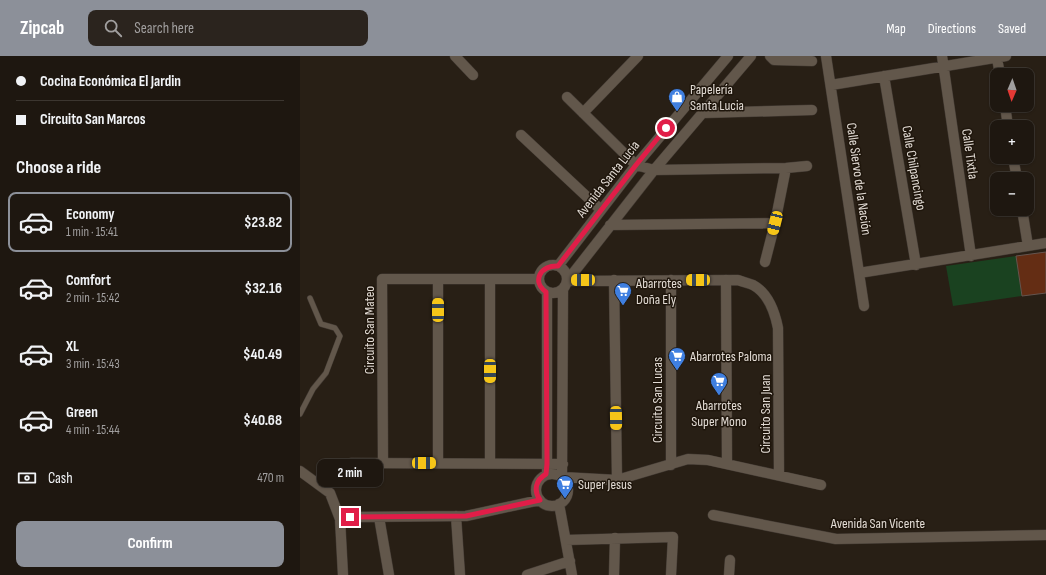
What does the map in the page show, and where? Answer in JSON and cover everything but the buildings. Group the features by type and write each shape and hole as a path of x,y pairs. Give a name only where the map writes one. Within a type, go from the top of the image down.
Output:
{"street":[{"path":"455,56 473,75"},
{"path":"583,113 638,56"},
{"name":"Avenida Santa Lucía","path":"558,266 636,165 728,56"},
{"path":"671,465 617,480 562,477 552,473 546,474 536,486 536,491 540,500 548,506 559,504 566,497 568,492 566,481 562,477 563,380 565,285 566,274 563,269 558,266 551,266 545,268 539,279 541,287 546,292 555,293 565,285 654,170 752,56"},
{"path":"770,56 774,60 812,61"},
{"name":"Calle Siervo de la Nación","path":"826,56 864,306"},
{"name":"Calle Tixtla","path":"942,56 971,256"},
{"path":"831,85 1002,57 1001,68"},
{"name":"Calle Chilpancingo","path":"884,76 916,265"},
{"path":"567,97 636,165 654,170 786,168 807,166"},
{"path":"703,113 812,110"},
{"path":"521,135 601,210"},
{"path":"765,262 775,223 786,168"},
{"path":"1023,216 1028,246"},
{"path":"610,225 775,223"},
{"path":"859,273 1046,243"},
{"name":"Circuito San Mateo","path":"383,463 382,279 539,279"},
{"path":"438,279 438,463"},
{"path":"490,279 490,463"},
{"path":"565,285 614,280 726,280 727,464"},
{"path":"614,280 617,480"},
{"name":"Circuito San Lucas","path":"671,280 671,465"},
{"name":"Circuito San Juan","path":"726,280 738,280 755,286 769,302 776,319 778,328 779,475"},
{"path":"546,292 546,474"},
{"path":"547,380 563,380"},
{"name":"Circuito San Juan","path":"671,465 688,459 708,460 821,485"},
{"path":"351,463 562,464"},
{"path":"300,471 330,493 340,519 343,575"},
{"path":"350,517 466,516 540,500"},
{"path":"559,504 572,575"},
{"name":"Avenida San Vicente","path":"712,515 836,539 1046,534"},
{"path":"456,516 460,575"},
{"path":"379,517 389,575"},
{"path":"566,540 673,537 671,575"},
{"path":"614,575 615,538"},
{"path":"730,560 730,575"},
{"path":"527,575 570,562"}],"lane":[{"path":"300,414 313,389 326,373 340,336 335,328 321,324 310,298"}],"green space":[{"path":"1016,256 1022,296 953,306 946,266"}],"place":[{"name":"Papelería Santa Lucia","path":"677,112"},
{"name":"Abarrotes Doña Ely","path":"623,306"},
{"name":"Abarrotes Paloma","path":"677,371"},
{"name":"Abarrotes Super Mono","path":"719,396"},
{"name":"Super Jesus","path":"565,499"}],"route":[{"path":"350,517 466,516 540,500 537,496 536,486 538,481 546,474 547,464 546,292 539,283 541,273 545,268 558,266 666,128"}]}
